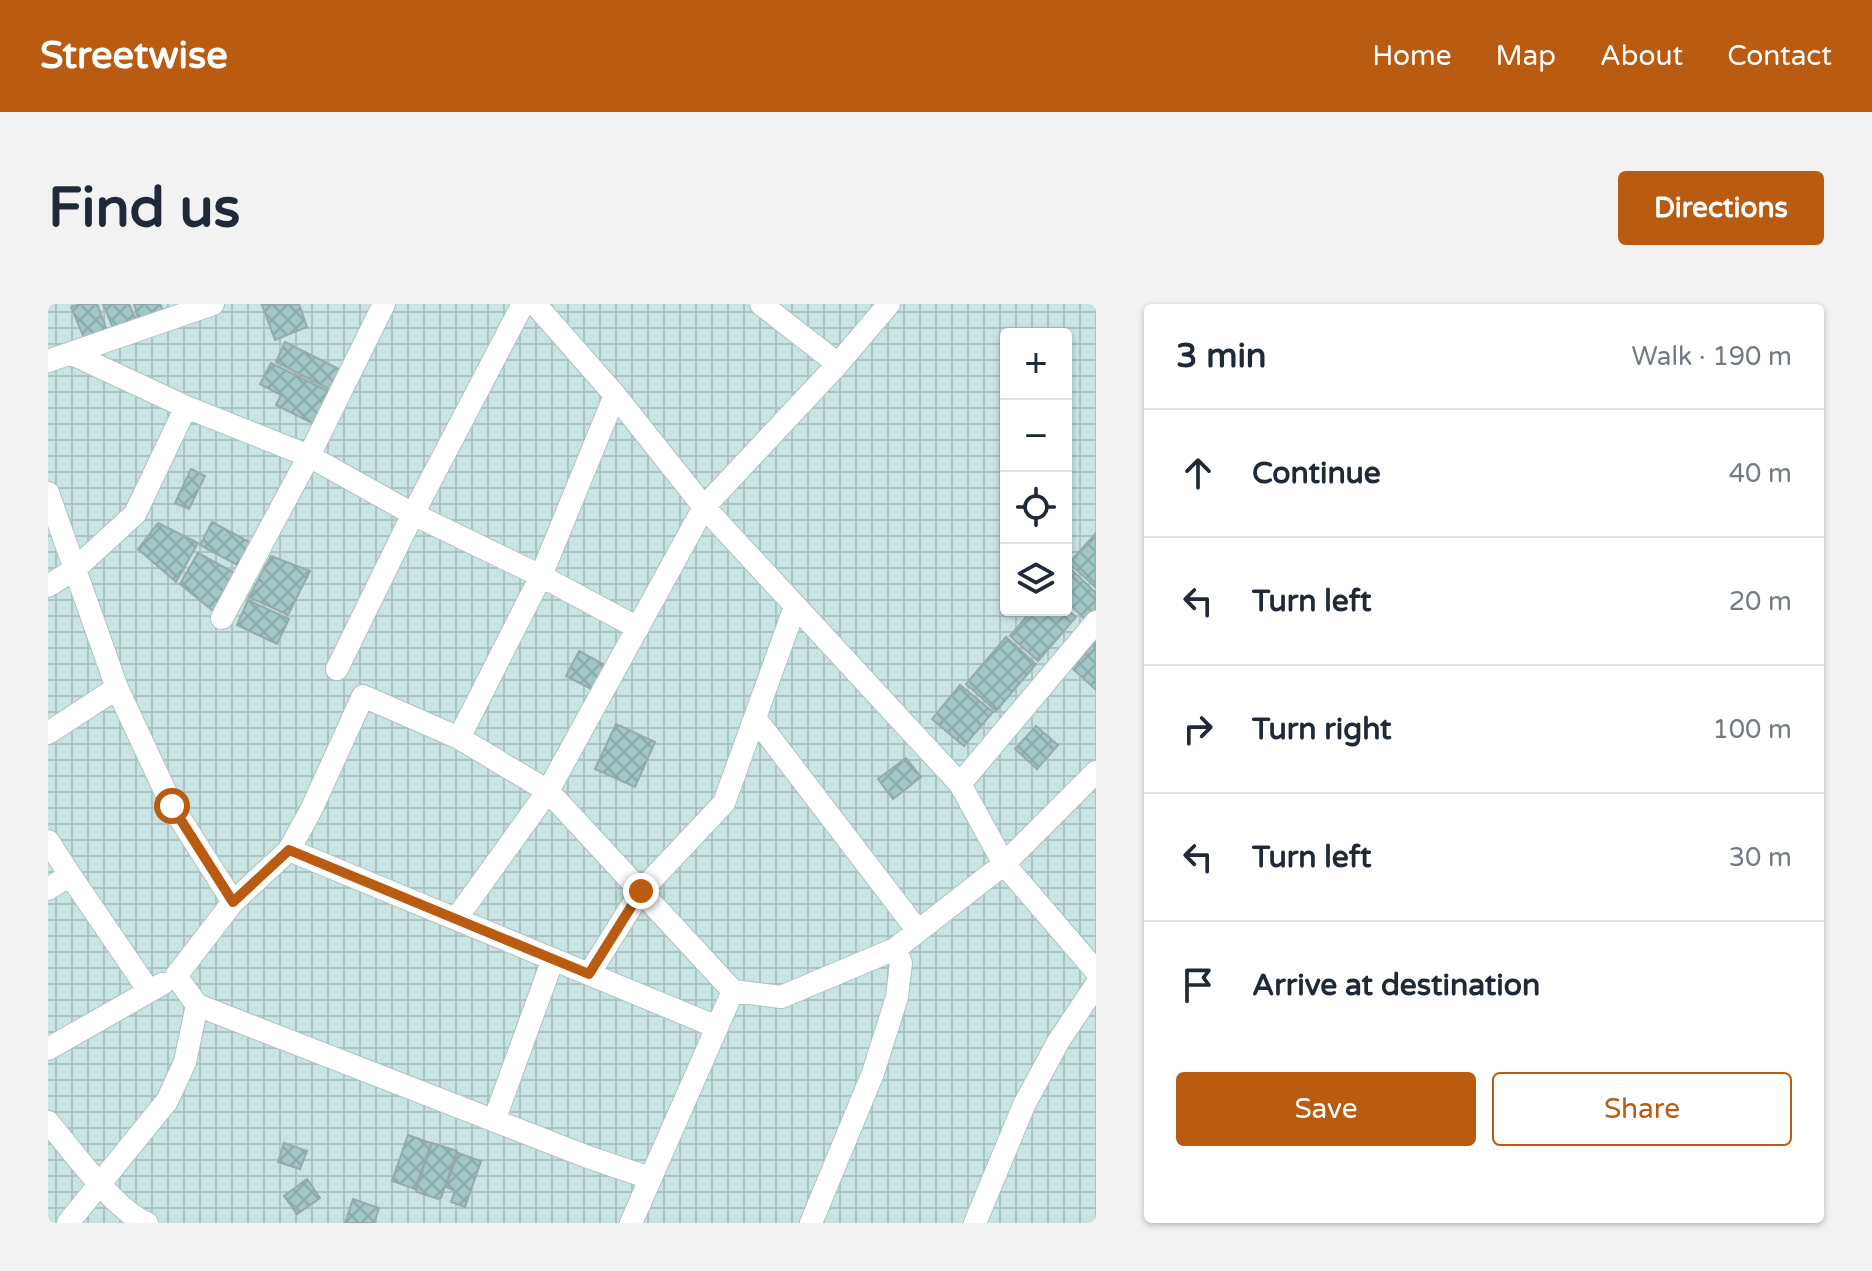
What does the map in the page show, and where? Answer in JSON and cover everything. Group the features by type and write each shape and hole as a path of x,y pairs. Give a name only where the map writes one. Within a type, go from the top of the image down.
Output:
{"street":[{"path":"48,361 213,304"},
{"path":"222,618 309,456 384,304"},
{"path":"337,669 413,514 523,304"},
{"path":"535,304 615,395 704,507 960,784 1004,864 1096,971"},
{"path":"761,304 838,364"},
{"path":"456,919 548,791 704,507 838,364 889,304"},
{"path":"70,353 186,407 309,456 413,514 541,576 638,628"},
{"path":"459,738 541,576 615,395"},
{"path":"48,586 75,569 135,514 186,407"},
{"path":"48,493 117,688 172,806 233,902"},
{"path":"589,974 641,891 724,803 795,607"},
{"path":"960,784 1096,622"},
{"path":"48,733 117,688"},
{"path":"48,1049 176,976 233,902 289,850 311,810 363,696 459,738 548,791 733,991 781,997 895,949 1004,864 1096,772"},
{"path":"755,718 918,931"},
{"path":"48,841 149,991"},
{"path":"289,850 717,1027"},
{"path":"48,889 70,875"},
{"path":"811,1223 873,1073 897,997 901,963 895,949"},
{"path":"494,1121 553,959"},
{"path":"176,976 197,1005 494,1121 650,1178"},
{"path":"975,1223 1024,1105 1058,1042 1096,985"},
{"path":"631,1223 733,991"},
{"path":"68,1223 167,1101 185,1062 197,1005"},
{"path":"48,1122 99,1183 136,1219 147,1223"}],"shaded area":[{"path":"48,304 1096,304 1096,1223 48,1223"}],"building":[{"path":"97,304 109,336 87,345 71,307"},
{"path":"103,304 129,304 137,323 115,333"},
{"path":"134,304 160,304 163,311 139,320"},
{"path":"299,304 307,327 275,340 262,305"},
{"path":"285,342 343,371 333,391 276,362"},
{"path":"271,363 332,393 316,425 276,405 281,395 260,384"},
{"path":"191,469 205,476 189,509 175,503"},
{"path":"212,522 255,545 243,568 200,545"},
{"path":"158,523 198,543 176,582 138,549"},
{"path":"1096,533 1096,588 1072,566 1072,560"},
{"path":"198,553 238,575 218,615 180,584"},
{"path":"271,556 310,571 288,615 249,597"},
{"path":"1072,570 1096,593 1096,611 1087,621 1072,607"},
{"path":"248,600 289,619 277,644 237,625"},
{"path":"1072,614 1076,617 1038,661 1010,636 1027,616"},
{"path":"1006,637 1036,664 996,711 966,684"},
{"path":"1096,641 1096,690 1072,668"},
{"path":"579,651 610,668 597,692 566,676"},
{"path":"960,685 993,712 964,746 932,719"},
{"path":"616,724 655,742 635,787 595,769"},
{"path":"1036,726 1058,745 1037,769 1015,749"},
{"path":"906,758 921,777 893,799 878,779"},
{"path":"408,1135 431,1143 415,1189 392,1181"},
{"path":"284,1143 307,1151 300,1169 278,1162"},
{"path":"432,1143 457,1151 441,1198 438,1199 416,1190"},
{"path":"458,1153 481,1161 465,1207 451,1202 455,1191 446,1187"},
{"path":"307,1179 320,1198 297,1214 284,1196"},
{"path":"353,1199 379,1208 374,1223 345,1223"}],"route":[{"path":"172,806 233,902 289,850 589,974 641,891"}]}
